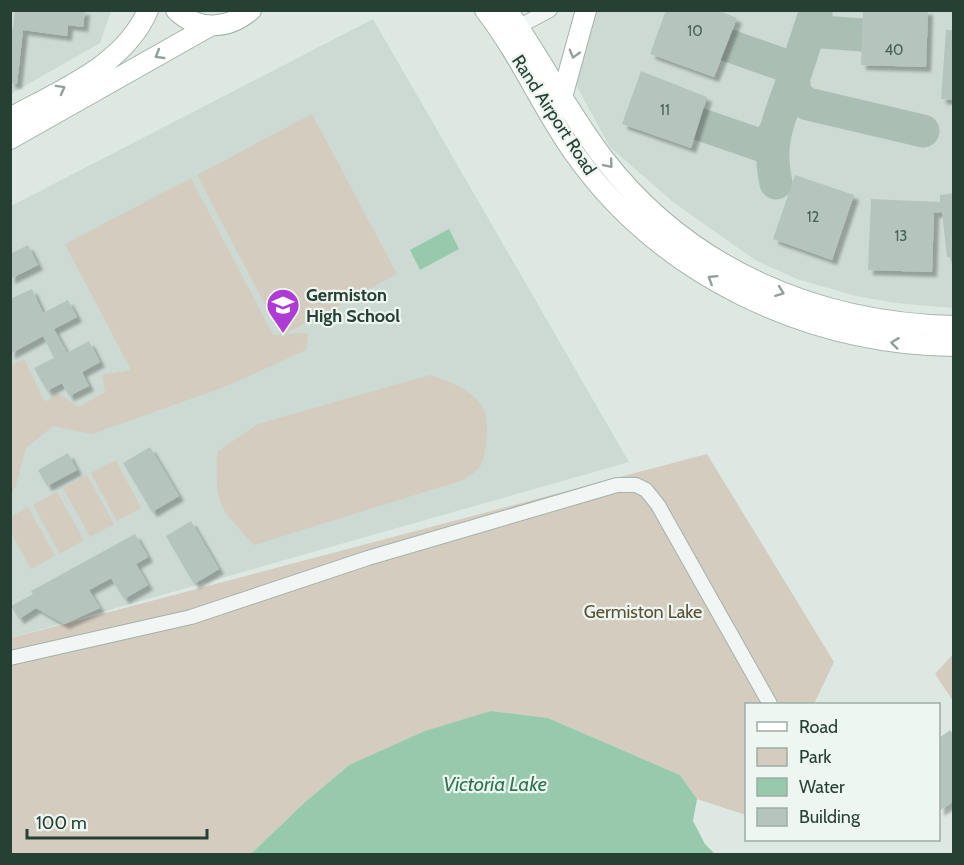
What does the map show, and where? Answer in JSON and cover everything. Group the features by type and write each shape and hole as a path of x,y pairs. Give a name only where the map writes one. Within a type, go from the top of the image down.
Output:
{"street":[{"path":"10,118 98,69 123,50 143,23 148,10"},
{"path":"176,10 193,22 210,26 241,19 251,10"},
{"path":"507,19 550,10"},
{"path":"562,97 586,10"},
{"name":"Rand Airport Road","path":"507,19 605,160 640,201 682,236 743,276 778,292 837,312 927,326 954,326"},
{"name":"Rand Airport Road","path":"507,19 575,154 631,217 667,249 714,281 770,309 813,325 893,343 954,346"},
{"path":"10,139 210,26"},
{"path":"10,658 191,617 368,558 575,495 627,484 646,490 658,506 769,703"}],"shaded area":[{"path":"11,11 111,11 100,43 11,94"},
{"path":"595,11 953,11 953,308 895,303 856,296 797,279 755,260 673,202 610,147 575,83"},
{"name":"Germiston High School","path":"373,19 629,462 11,638 11,206"}],"green space":[{"path":"312,114 397,274 285,334 308,333 306,350 227,386 92,434 53,426 26,448 15,488 11,491 11,366 24,359 45,402 58,393 78,407 105,392 102,375 131,370 65,244 191,178 273,335 281,335 197,175"},
{"path":"430,375 465,390 482,406 487,426 485,452 481,465 471,475 463,480 254,545 226,513 218,495 217,452 258,424"},
{"name":"Germiston Lake","path":"707,454 834,662 814,703 745,703 745,815 697,799 680,775 548,718 491,711 349,765 304,803 251,854 11,854 11,638"},
{"path":"116,460 141,508 117,521 91,473"},
{"path":"87,475 114,524 90,537 63,488"},
{"path":"57,492 84,540 60,554 33,505"},
{"path":"28,507 55,556 31,569 11,533 11,517"},
{"path":"953,654 953,701 935,674"}],"water":[{"path":"449,229 459,249 420,270 410,250"},
{"name":"Victoria Lake","path":"491,711 548,718 680,775 697,799 693,821 705,844 715,854 251,854 304,803 349,765 425,731"}],"building":[{"path":"15,10 85,10 83,27 68,25 67,36 23,30 17,84 10,83 10,29 13,29"},
{"path":"666,10 717,10 737,18 714,77 650,54"},
{"path":"863,10 928,10 926,67 861,65"},
{"path":"946,30 954,30 954,100 941,99"},
{"path":"641,71 707,97 691,148 622,124"},
{"path":"795,175 854,195 832,260 773,239"},
{"path":"954,193 954,257 947,257 942,212 934,213 932,272 868,270 871,199 940,202 940,195"},
{"path":"28,245 38,265 10,279 10,254"},
{"path":"32,289 43,313 68,300 77,317 54,329 67,353 89,341 100,362 82,372 89,386 69,396 62,383 47,391 34,368 54,358 43,336 10,354 10,299"},
{"path":"150,447 179,496 152,512 123,463"},
{"path":"68,453 77,470 47,486 38,470"},
{"path":"191,521 219,569 194,584 166,536"},
{"path":"135,534 148,557 136,564 148,585 124,599 111,578 89,590 100,608 64,624 36,608 19,619 11,606 33,594 31,591"},
{"path":"950,730 954,735 954,801 940,810 940,737"}],"taxiway":[{"path":"816,10 794,77 794,86 798,96 808,104 923,131"},
{"path":"816,12 816,21 823,32 862,35"},
{"path":"727,45 784,65 793,65 801,57"},
{"path":"776,183 773,168 776,128 794,77"},
{"path":"699,124 760,145 768,142 775,132"}],"place":[{"name":"Germiston High School","path":"283,334"}]}
